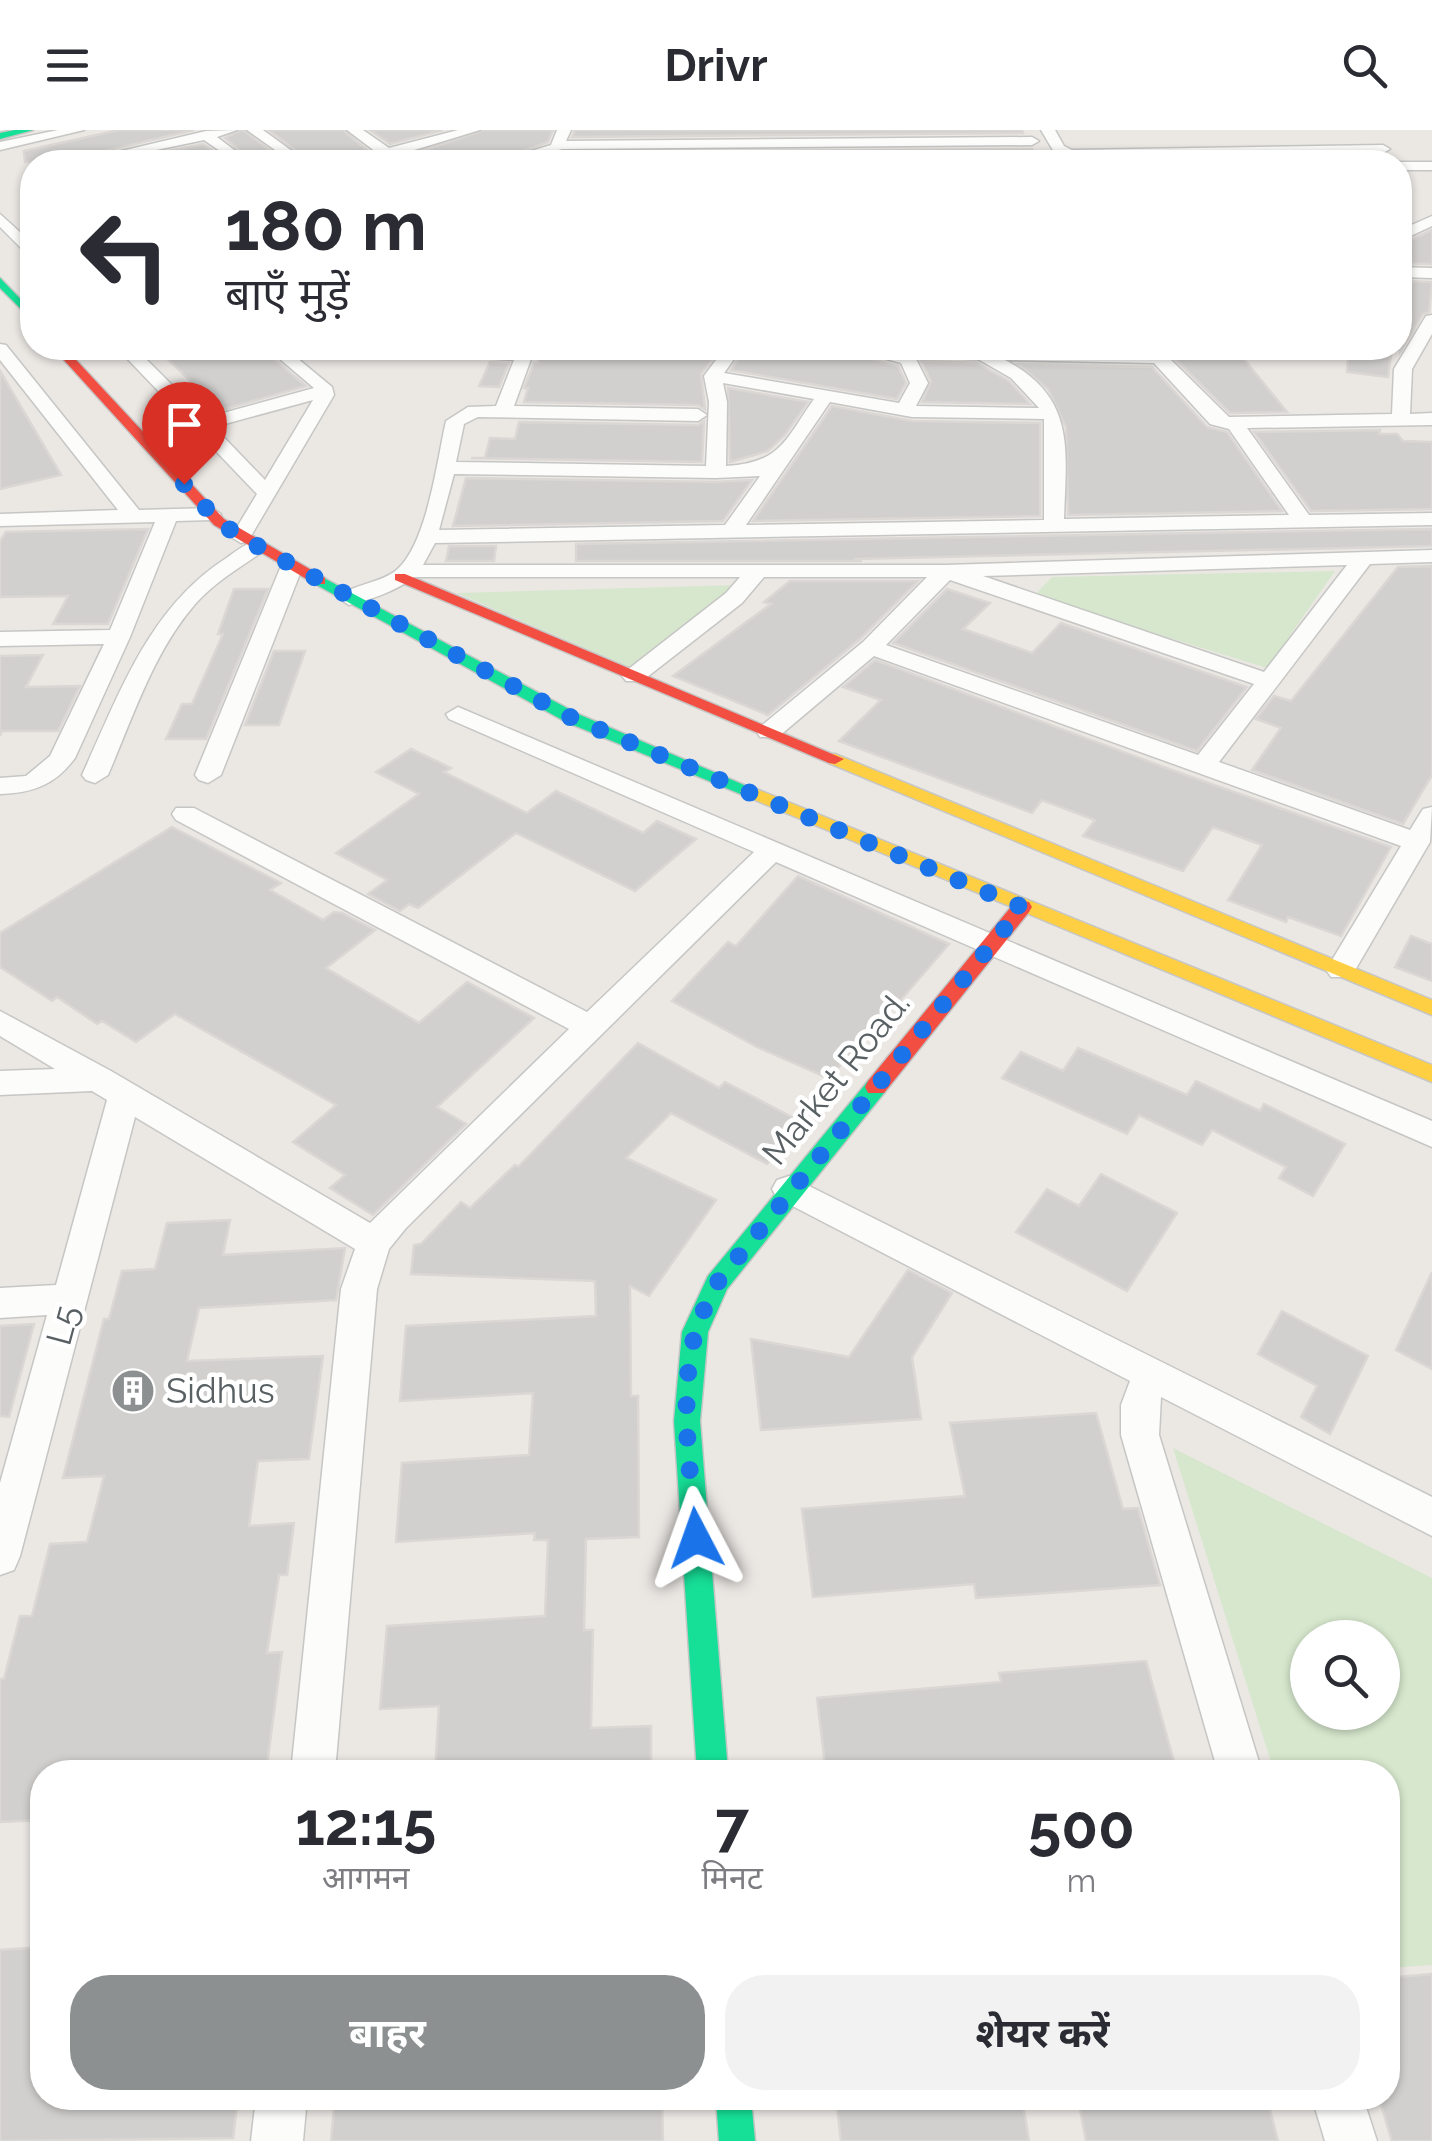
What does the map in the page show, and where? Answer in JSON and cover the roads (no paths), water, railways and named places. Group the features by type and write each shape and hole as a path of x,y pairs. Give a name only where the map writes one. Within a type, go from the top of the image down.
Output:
{"street":[{"path":"0,136 28,130"},
{"path":"0,146 77,130"},
{"path":"170,150 230,130"},
{"path":"254,130 283,150"},
{"path":"354,130 382,150"},
{"path":"406,130 427,144"},
{"path":"404,150 473,130"},
{"path":"1367,130 1385,150"},
{"path":"206,135 227,150"},
{"path":"742,150 1029,136"},
{"path":"532,150 562,138 656,150"},
{"path":"0,218 20,239"},
{"path":"0,281 20,304"},
{"path":"1412,355 1432,320"},
{"path":"0,349 135,518"},
{"path":"71,360 211,514 249,542 572,718 1432,1074"},
{"path":"138,360 268,494"},
{"path":"289,360 325,391"},
{"path":"503,411 523,360"},
{"path":"716,472 718,402 713,376 724,360"},
{"path":"904,410 919,383 908,360"},
{"path":"988,360 1017,372 1054,420 1054,525"},
{"path":"1160,360 1217,420 1234,423 1432,419"},
{"path":"1402,420 1404,369 1409,360"},
{"path":"713,376 904,410 1049,414"},
{"path":"201,424 325,391"},
{"path":"95,775 178,612 249,542 268,494 325,391"},
{"path":"732,530 825,396"},
{"path":"404,574 426,538 456,421 461,416 503,411 698,416"},
{"path":"1234,423 1304,522"},
{"path":"443,468 716,472 762,470 784,456"},
{"path":"0,520 211,514"},
{"path":"0,786 37,783 50,774 119,638 166,517"},
{"path":"426,538 1432,519"},
{"path":"350,598 404,574 946,571 1432,556"},
{"path":"1204,765 1364,558"},
{"path":"208,774 292,566"},
{"path":"634,676 734,598 758,571"},
{"path":"769,732 871,647 946,571"},
{"path":"946,571 1270,682"},
{"path":"404,574 634,676 1432,1008"},
{"path":"0,639 119,638"},
{"path":"871,647 1417,842"},
{"path":"458,714 1432,1135"},
{"path":"185,814 590,1027"},
{"path":"1341,970 1432,815"},
{"path":"314,1760 359,1290 374,1243 394,1218 772,850"},
{"name":"Market Road.","path":"711,1760 688,1421 695,1332 717,1283 1022,907"},
{"path":"0,1022 374,1243"},
{"path":"0,1083 112,1086"},
{"name":"L5","path":"0,1556 7,1507 70,1298 112,1086"},
{"path":"789,1190 1432,1518"},
{"path":"0,1303 70,1298"},
{"path":"1150,1377 1140,1405 1140,1435 1236,1760"},
{"path":"278,2141 281,2110"},
{"path":"735,2110 737,2141"},
{"path":"1342,2110 1351,2141"}],"place":[{"name":"Sidhus","path":"133,1391"}]}
